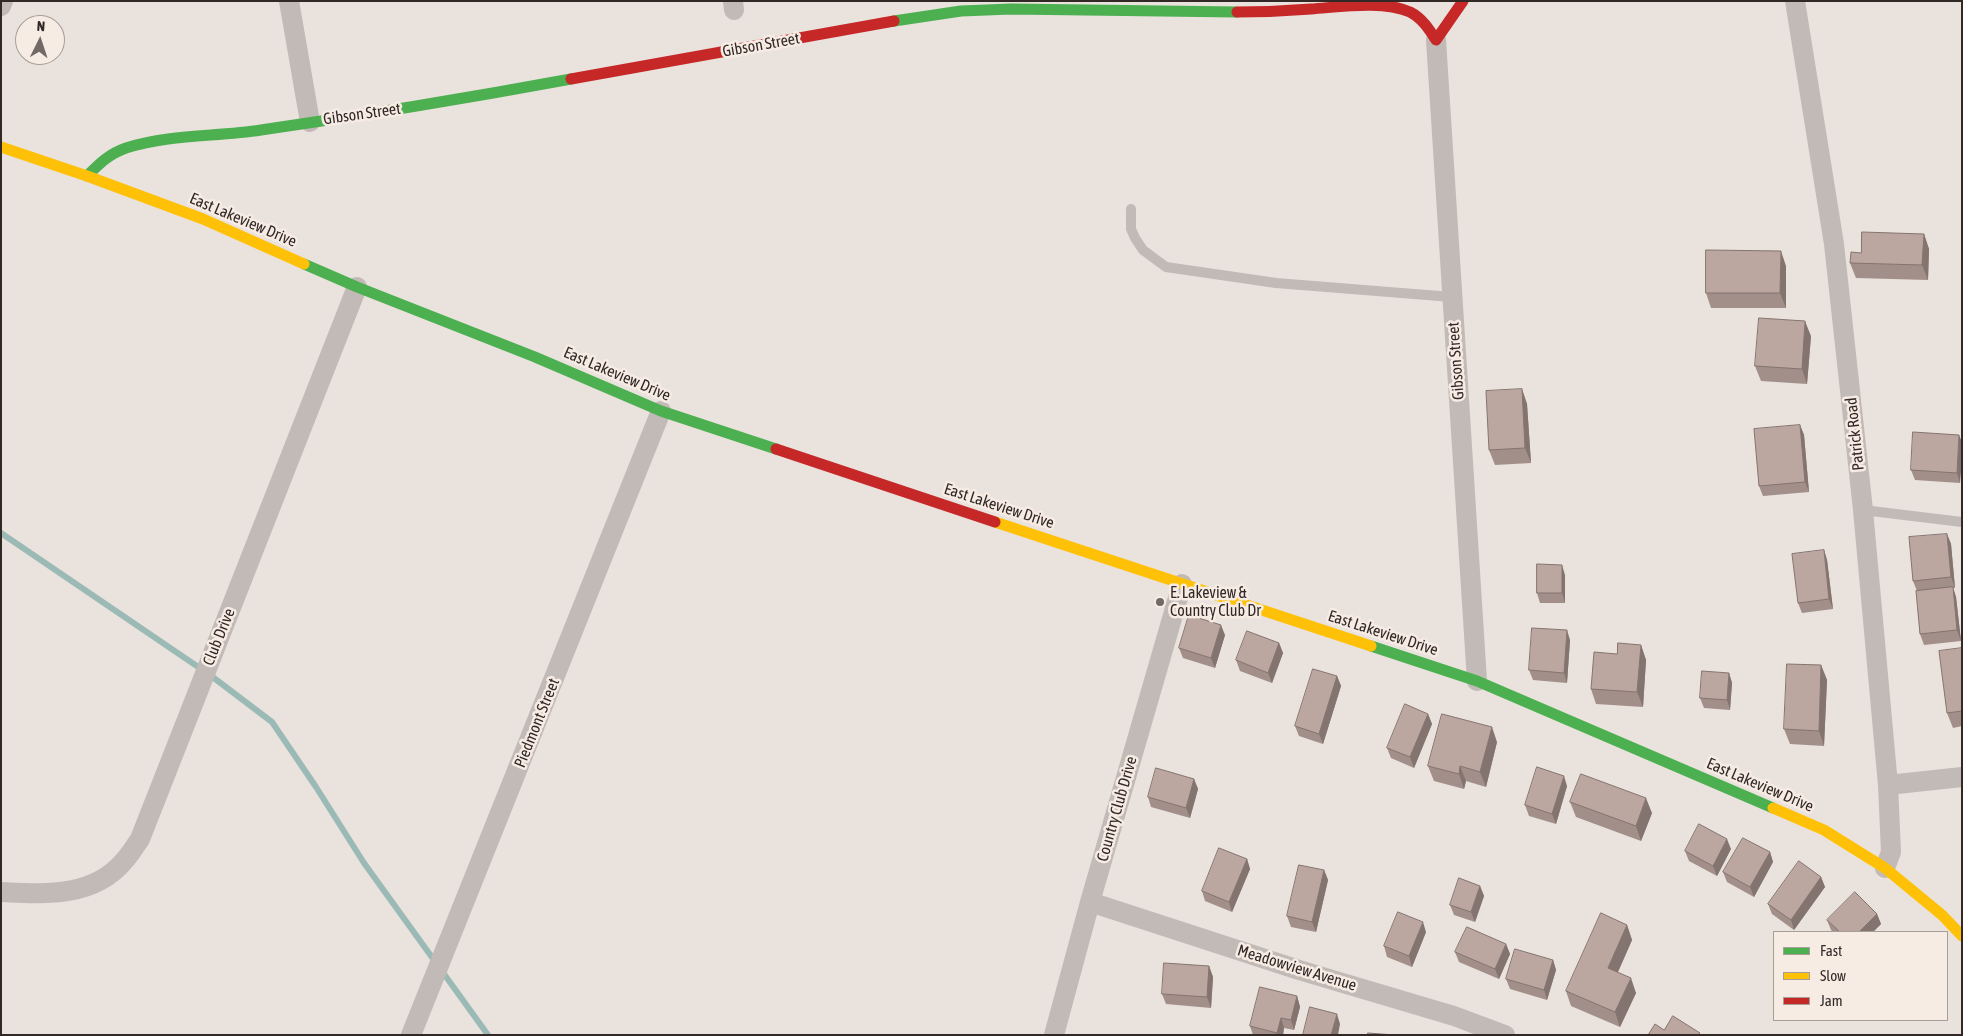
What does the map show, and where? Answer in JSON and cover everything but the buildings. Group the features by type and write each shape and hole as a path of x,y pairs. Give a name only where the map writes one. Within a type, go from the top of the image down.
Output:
{"street":[{"path":"1,6 3,1"},
{"path":"289,1 310,122"},
{"path":"1436,40 1463,1"},
{"name":"Patrick Road","path":"1795,1 1834,244 1863,510 1888,785 1891,852 1886,868"},
{"name":"Gibson Street","path":"87,176 108,155 127,148 165,140 250,132 418,106 868,25 961,11 1010,5 1188,13 1269,12 1365,5 1388,6 1410,12 1426,24 1436,40 1477,681"},
{"name":"East Lakeview Drive","path":"1,147 87,176 203,219 357,287 536,357 662,411 1477,681 1824,830 1886,868 1942,915 1962,936"},
{"name":"Club Drive","path":"1,892 48,894 78,890 106,876 124,862 140,839 357,287"},
{"name":"Piedmont Street","path":"411,1035 662,411"},
{"name":"Country Club Drive","path":"1054,1035 1090,902 1182,584"},
{"path":"1888,785 1962,777"},
{"name":"Meadowview Avenue","path":"1090,902 1299,970 1454,1016 1505,1035"}],"lane":[{"path":"1131,209 1131,229 1135,238 1143,250 1166,267 1276,283 1452,297"},
{"path":"1863,510 1962,522"}],"waterway":[{"path":"1,533 210,675 272,722 364,863 488,1035"}],"traffic: fast":[{"path":"894,21 961,11 1011,9 1237,12"},
{"path":"87,176 115,153 143,143 300,124 571,79"},
{"path":"304,264 357,287 535,357 661,411 776,449"},
{"path":"1371,646 1477,681 1773,808"}],"traffic: slow":[{"path":"1,147 87,176 203,219 304,264"},
{"path":"995,522 1371,646"},
{"path":"1773,808 1824,830 1885,868 1942,915 1962,936"}],"traffic: jam":[{"path":"1237,12 1283,11 1361,5 1387,6 1414,14 1425,24 1436,40 1463,1"},
{"path":"571,79 894,21"},
{"path":"776,449 995,522"}],"place":[{"name":"E. Lakeview & Country Club Dr","path":"1160,602"}]}
